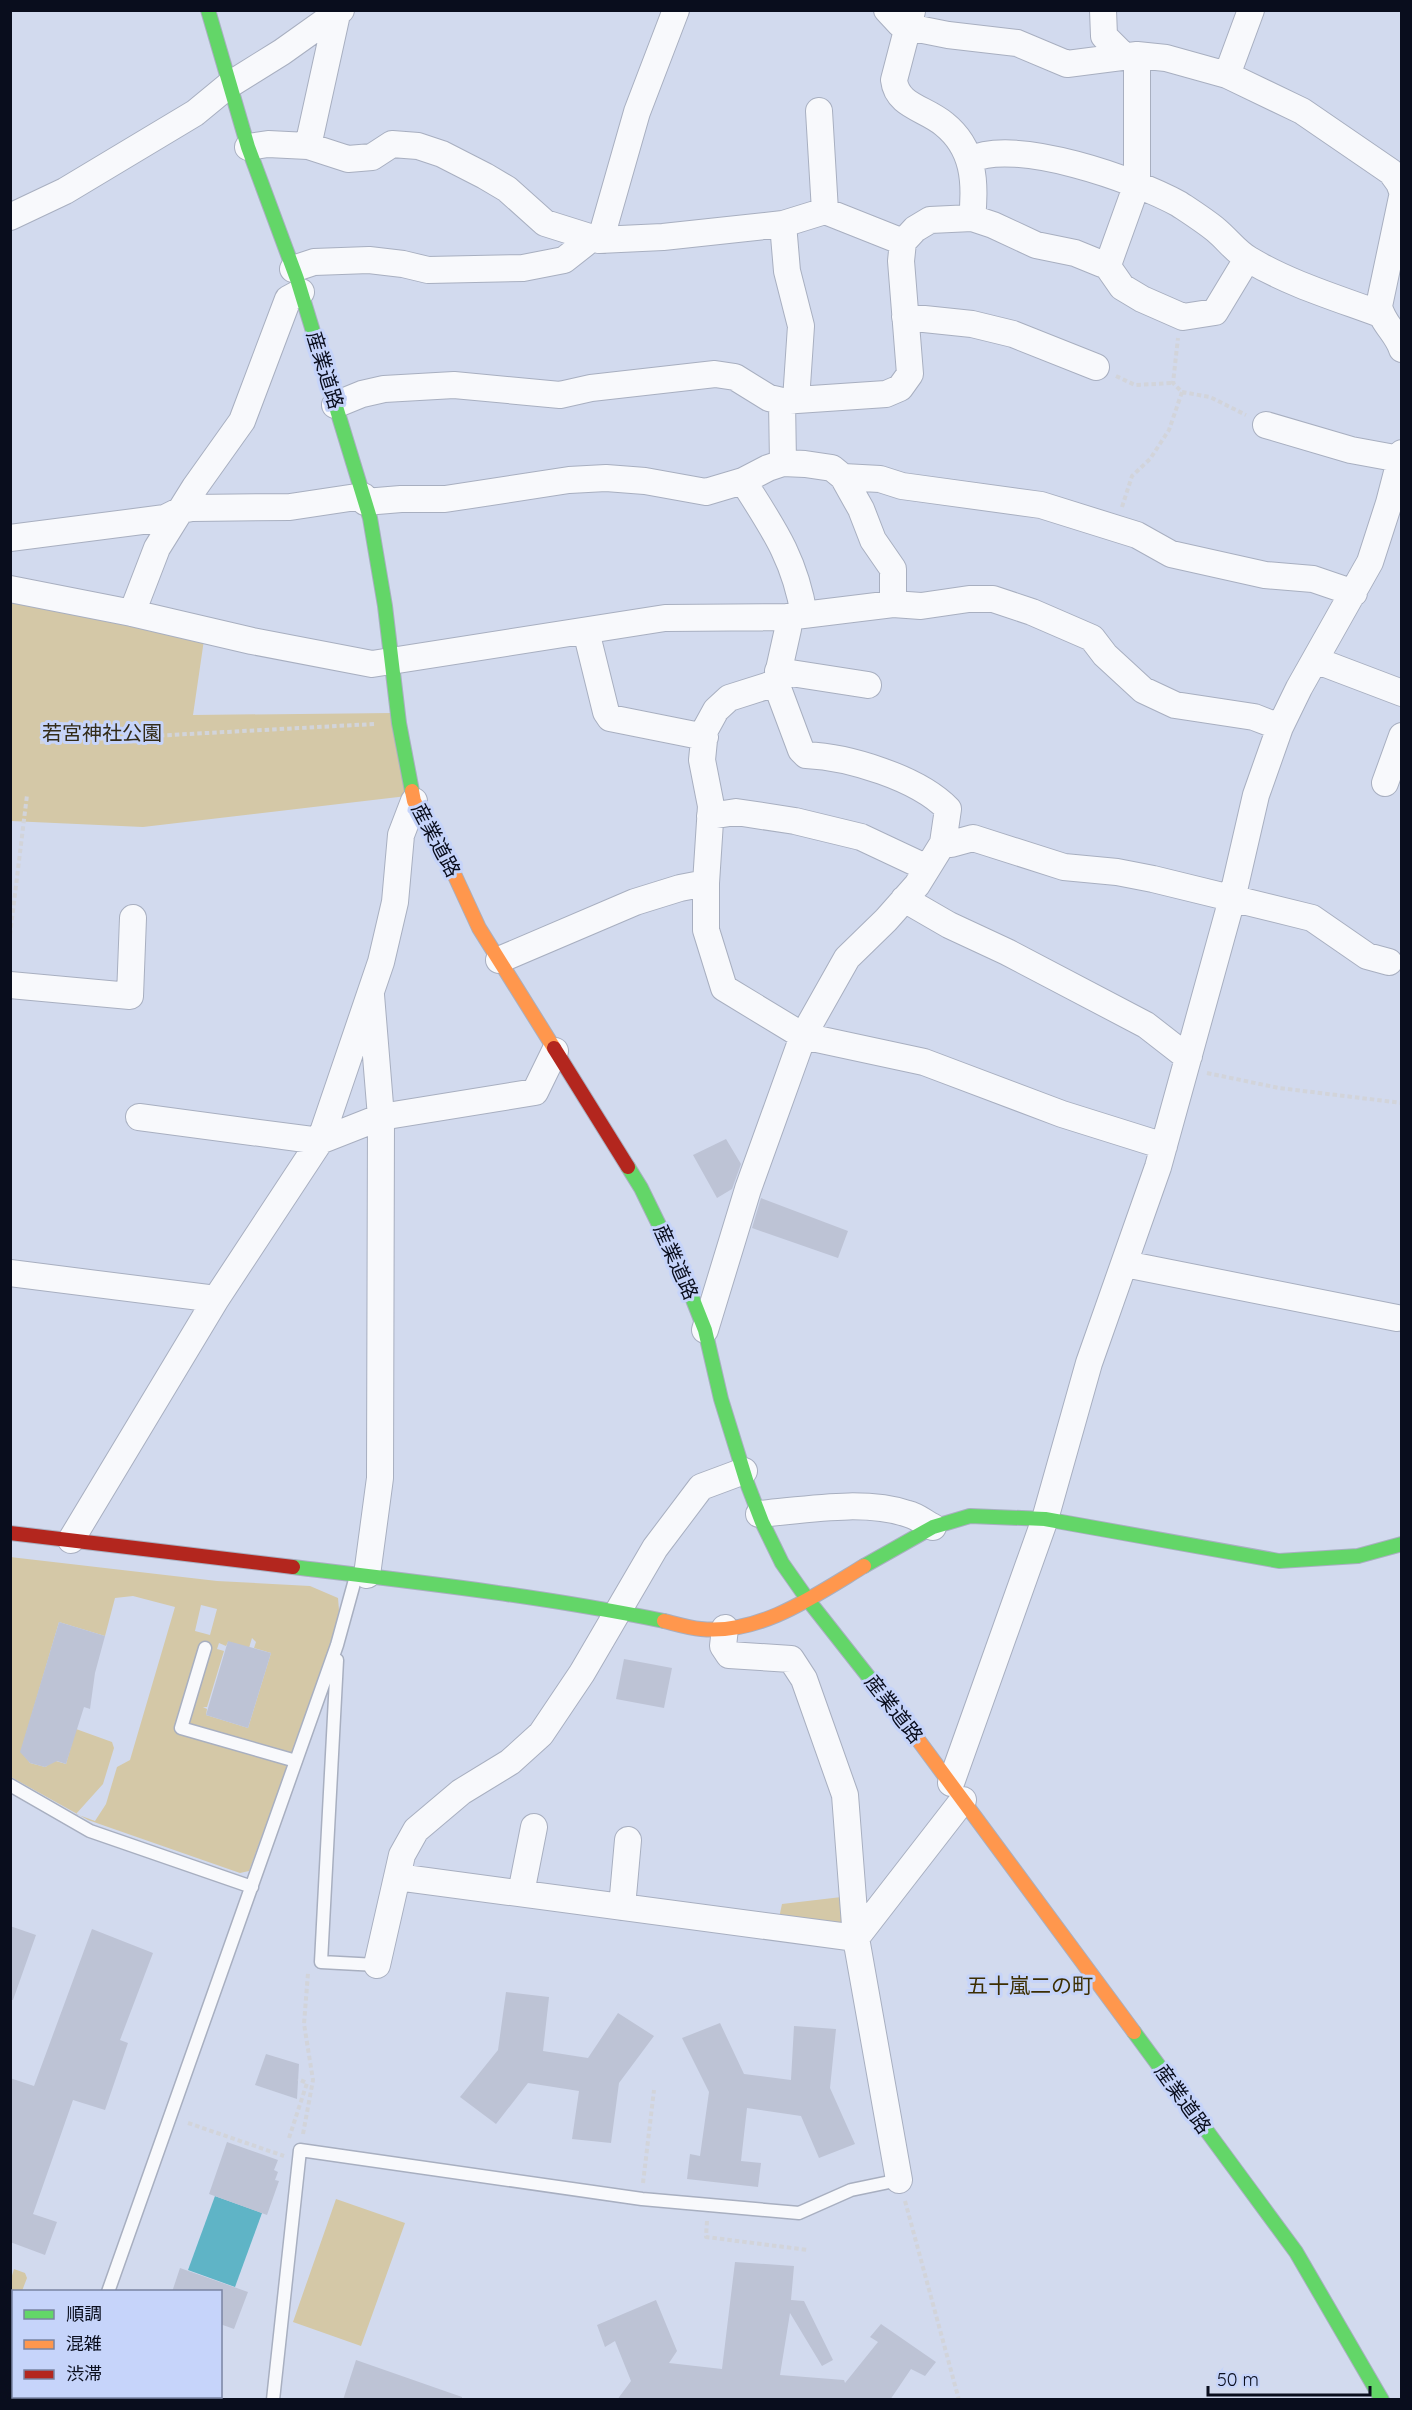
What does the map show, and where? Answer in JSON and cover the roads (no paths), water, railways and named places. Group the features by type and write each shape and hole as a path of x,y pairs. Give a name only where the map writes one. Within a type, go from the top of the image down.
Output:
{"street":[{"name":"産業道路","path":"208,10 248,147 297,281 370,518 385,606 399,723 414,801 455,876 479,928 641,1188 682,1272 705,1330 721,1399 744,1471 759,1514 782,1563 808,1600 957,1791 1296,2252 1382,2400"},
{"path":"132,613 157,548 242,421 284,307 297,281 314,262 349,260 403,264 428,270 523,268 564,260 598,239 603,231 637,112 676,10"},
{"path":"887,10 900,24 910,19 948,35 1017,43 1066,64 1131,56 1166,58 1227,75 1302,111 1391,172 1399,183 1401,191"},
{"path":"1103,10 1104,36 1131,56"},
{"path":"1227,75 1251,10"},
{"path":"10,218 65,191 185,119 229,85 263,65 339,12"},
{"path":"308,146 339,12"},
{"path":"910,19 894,80 895,90 900,97 944,124 963,143 973,170 972,218"},
{"path":"1106,264 1109,262 1137,184 1131,56"},
{"path":"819,111 825,212"},
{"path":"248,147 268,144 308,146 348,159 372,157 393,144 426,149 442,154 499,185 545,223 598,239 663,237 783,224 825,212 903,242"},
{"path":"970,160 980,155 996,153 1030,155 1064,161 1137,184 1179,204 1215,229 1247,259 1294,282 1380,314"},
{"path":"1401,197 1379,306 1380,314 1400,343 1401,349"},
{"path":"335,405 362,394 384,389 454,385 560,395 591,388 715,374 735,377 769,398 789,400 886,394 900,388 910,374 901,261 903,242 915,229 930,220 972,218 1036,245 1075,253 1106,264 1122,287 1142,299 1183,317 1215,312 1247,259"},
{"path":"783,224 787,271 801,327 789,400 783,464"},
{"path":"905,317 972,324 1013,334 1096,367"},
{"path":"856,1938 957,1791 1045,1519 1089,1364 1164,1146 1232,899 1256,795 1280,727 1370,562 1389,503 1401,456 1352,450 1266,425"},
{"path":"10,538 165,518 181,510 290,507 364,499 445,499 578,479 606,478 645,481 706,492 743,482 768,468 783,464 832,468 843,477 861,509 873,540 893,569 893,604"},
{"path":"843,477 880,479 902,486 1041,505 1137,535 1171,555 1265,575 1312,579 1354,593"},
{"path":"705,1330 748,1189 803,1036 847,958 904,899 943,843 948,808 940,800 911,784 861,764 806,755 801,750 777,677 788,630 796,616 800,590 776,532 743,482"},
{"path":"10,589 132,613 263,644 372,664 665,618 796,616 893,604 921,606 969,599 993,599 1041,615 1092,638 1106,655 1143,690 1175,705 1254,717 1280,727"},
{"path":"586,631 606,712 610,718 705,737"},
{"path":"1315,660 1401,693"},
{"path":"868,685 777,677 729,698 716,710 705,730 702,760 711,806 706,883 706,930 724,988 803,1036 924,1062 1062,1114 1164,1146"},
{"path":"1385,783 1401,736"},
{"path":"71,1540 216,1299 321,1141 371,995 395,902 401,835 414,801"},
{"path":"710,816 736,813 795,821 861,837 927,868"},
{"path":"943,843 951,844 973,838 1064,867 1117,872 1312,918 1367,956 1389,962"},
{"path":"499,960 635,902 680,888 706,883"},
{"path":"904,899 949,926 1007,952 1146,1025 1182,1053 1187,1062"},
{"path":"10,985 130,996 133,918"},
{"path":"362,1574 380,1478 381,1117 371,995"},
{"path":"139,1117 321,1141 381,1117 536,1092 555,1051"},
{"path":"1125,1264 1397,1318"},
{"path":"10,1273 216,1299"},
{"path":"377,1965 402,1855 416,1830 461,1792 510,1762 541,1734 582,1673 656,1548 701,1487 744,1471"},
{"path":"759,1514 831,1508 885,1508 910,1514 933,1527"},
{"path":"10,1533 451,1586 619,1612 701,1629 725,1629 754,1623 808,1600 883,1554 933,1527 970,1516 1045,1519 1279,1561 1358,1556 1401,1544"},
{"path":"725,1629 723,1646 729,1655 791,1659 804,1679 845,1795 856,1938 899,2180"},
{"path":"521,1893 534,1827"},
{"path":"622,1907 628,1840"},
{"path":"397,1877 856,1938"}],"lane":[{"path":"109,2290 362,1574"},
{"path":"337,1645 321,1962 377,1965"},
{"path":"205,1648 181,1728 296,1761"},
{"path":"10,1785 90,1831 252,1887"},
{"path":"273,2400 300,2150 642,2199 800,2213 851,2190 899,2180"}],"water":[{"path":"215,2196 262,2213 235,2287 188,2270"}],"district":[{"name":"五十嵐二の町","path":"1030,1986"}],"park label":[{"name":"若宮神社公園","path":"102,733"}]}
